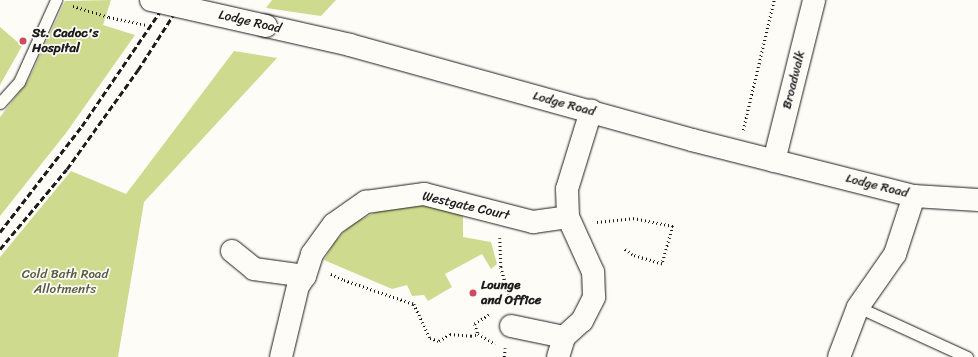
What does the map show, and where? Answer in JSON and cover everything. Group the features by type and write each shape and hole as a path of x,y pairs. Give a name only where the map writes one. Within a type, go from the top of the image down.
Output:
{"street":[{"name":"Lodge Road","path":"151,0 350,45 738,152 914,196 978,200"},
{"name":"Broadwalk","path":"774,161 814,0"},
{"path":"508,316 561,347 582,321 594,297 593,272 568,216 567,189 591,111"},
{"name":"Westgate Court","path":"282,357 298,286 307,269 334,224 366,202 424,194 533,222 568,216"},
{"path":"839,357 858,307 895,254 914,196"},
{"path":"232,251 254,269 307,269"}],"lane":[{"path":"0,103 19,82 56,0"},
{"path":"858,307 966,357"}],"path":[{"path":"738,152 774,0"},
{"path":"71,5 109,17"},
{"path":"505,214 499,254 511,304 508,316"},
{"path":"589,223 633,218 672,226 662,264 632,256 623,248"},
{"path":"307,269 414,304 430,338 439,341 450,334 471,336 478,334"},
{"path":"493,312 475,324 478,334 490,343 501,346"},
{"path":"504,357 506,347"}],"green space":[{"path":"111,0 103,25 135,35 66,133 0,216 0,117 28,81 65,1"},
{"path":"272,0 336,0 321,16 266,8"},
{"path":"0,27 22,46 0,85"},
{"name":"Cold Bath Road Allotments","path":"234,51 277,58 144,202 118,357 0,357 0,257 71,171 126,194"},
{"path":"422,205 463,214 463,237 491,242 497,264 491,269 482,254 445,274 452,287 428,301 424,295 412,296 407,285 392,289 324,260 334,243 351,224 378,211"}],"railway":[{"path":"0,232 82,126 168,0"},
{"path":"0,249 67,169 138,70 183,0"}],"place":[{"name":"St. Cadoc's Hospital","path":"23,41"},
{"name":"Lounge and Office","path":"473,293"}]}
